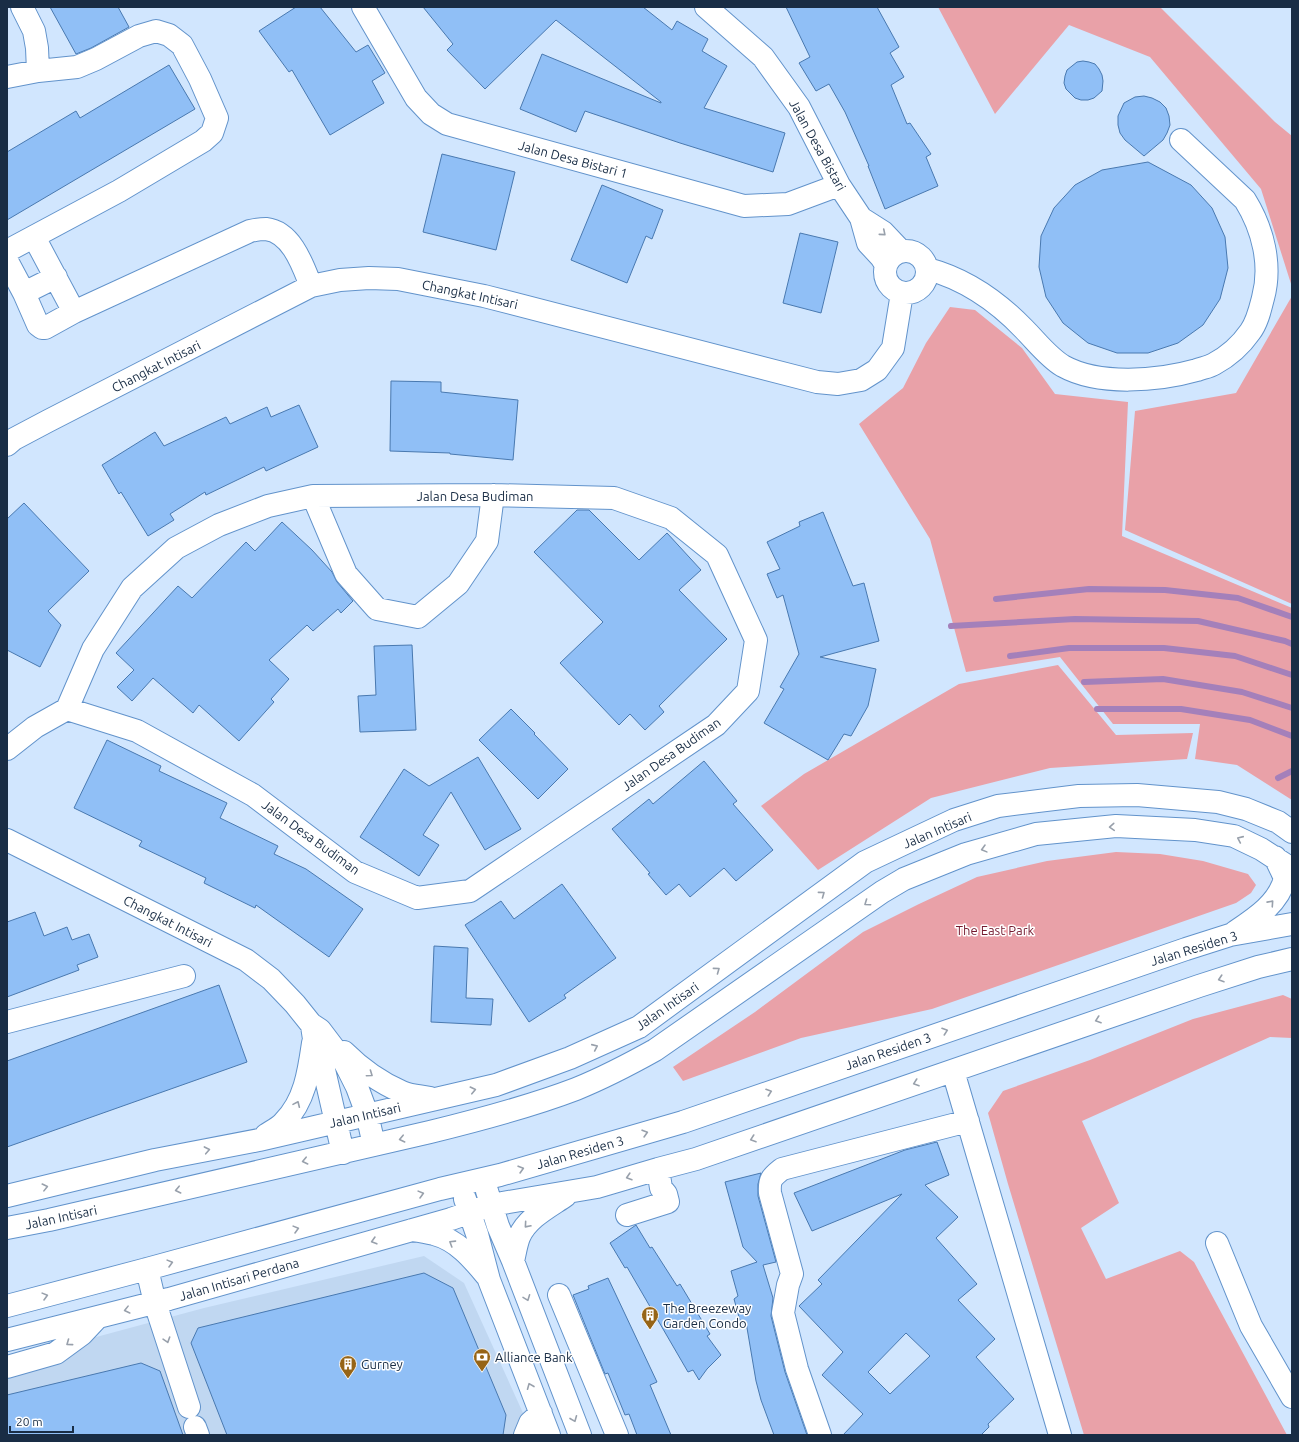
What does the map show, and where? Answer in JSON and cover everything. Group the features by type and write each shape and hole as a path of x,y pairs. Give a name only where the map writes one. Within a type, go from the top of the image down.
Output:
{"street":[{"path":"22,7 34,30 37,48 38,71"},
{"name":"Jalan Desa Bistari 1","path":"363,7 416,98 431,114 447,124 744,206 788,204 839,185"},
{"name":"Jalan Desa Bistari","path":"706,7 763,57 799,107 839,185 861,218 868,243 881,257 893,258"},
{"path":"7,77 38,71 77,68 139,36 156,31 169,35 182,45 200,79 217,118 212,133 202,141 119,191 7,251"},
{"path":"928,269 966,283 998,305 1023,327 1046,352 1063,366 1083,374 1121,380 1154,378 1185,373 1213,365 1238,345 1251,332 1257,318 1266,288 1266,265 1263,238 1245,200 1181,140"},
{"path":"7,261 24,293 38,325 42,328 45,328 74,312 255,230 266,229 280,234 293,248 312,286"},
{"path":"34,237 74,312"},
{"path":"915,252 921,256 928,269 925,283 920,288 908,293 902,293 895,290 890,286 886,279 885,272 893,258 915,252"},
{"path":"24,293 56,277"},
{"name":"Changkat Intisari","path":"7,445 14,439 48,421 312,286 340,280 369,278 398,279 484,296 817,382 838,384 861,380 877,370 893,348 902,293"},
{"path":"313,496 346,574 377,609 418,617 458,584 486,541 493,495"},
{"name":"Jalan Desa Budiman","path":"493,495 614,498 671,518 717,555 756,640 748,691 716,725 470,891 417,898 355,872 253,795 138,731 67,709 93,649 132,588 176,548 226,522 268,506 313,496 493,495"},
{"path":"7,749 35,727 67,709"},
{"name":"Jalan Intisari","path":"7,1196 155,1160 259,1140 496,1085 570,1058 639,1027 865,862 954,820 998,806 1080,796 1137,795 1218,802 1246,809 1278,822 1292,832"},
{"name":"Jalan Intisari","path":"7,1228 49,1220 343,1153 492,1116 576,1089 626,1066 655,1050 882,892 904,879 966,854 1036,834 1116,826 1195,830 1234,836 1261,849 1283,863"},
{"name":"Changkat Intisari","path":"7,840 246,960 272,979 295,1004 315,1031 345,1063 357,1087 367,1114 374,1145"},
{"path":"1230,935 1275,900 1285,878 1283,863"},
{"name":"Jalan Residen 3","path":"461,1185 683,1122 1142,963 1230,935 1292,924"},
{"path":"469,1213 491,1205 569,1193 597,1187 696,1159 1191,988 1258,967 1292,959"},
{"path":"1258,967 1292,973"},
{"path":"7,1022 184,976"},
{"path":"259,1140 284,1123 295,1109 307,1078 315,1031 332,1039 354,1062 374,1077 403,1093 435,1099"},
{"name":"Changkat Intisari","path":"315,1031 343,1153"},
{"path":"953,1070 1060,1435"},
{"path":"820,1435 798,1369 783,1313 788,1285 792,1274 770,1193 772,1178 782,1169 968,1121"},
{"path":"627,1215 668,1202 666,1194 661,1188 658,1169"},
{"path":"483,1178 498,1226 580,1435"},
{"path":"7,1306 440,1189 461,1185 489,1280 549,1435"},
{"path":"513,1261 518,1239 529,1221 569,1193"},
{"name":"Jalan Intisari Perdana","path":"7,1340 155,1303 469,1213"},
{"path":"411,1230 435,1234 450,1241 464,1251 489,1280"},
{"path":"1218,1243 1251,1326 1292,1397"},
{"path":"147,1269 155,1303 194,1423"},
{"path":"559,1294 617,1435"},
{"path":"7,1367 56,1353 82,1334 98,1317"},
{"path":"563,1393 594,1382"},
{"path":"525,1435 530,1423 541,1413"}],"shaded area":[{"path":"424,1256 464,1283 533,1435 7,1435 7,1361 204,1308"}],"green space":[{"path":"938,7 1160,7 1275,122 1292,136 1292,287 1261,189 1150,57 1069,25 995,114"},
{"path":"1292,296 1292,604 1125,530 1135,411 1236,393"},
{"path":"950,307 975,310 1022,348 1055,394 1128,402 1122,536 1292,608 1292,800 1237,765 1195,759 1200,724 1113,724 1060,657 966,672 930,539 859,424 903,388 926,343"},
{"path":"1058,665 1116,735 1193,733 1187,759 1050,768 931,798 818,870 761,806 804,774 959,684"},
{"name":"The East Park","path":"1116,852 1160,854 1203,861 1248,874 1256,885 1251,893 1236,903 932,1009 801,1038 683,1081 673,1067 755,1012 863,932 919,904 977,877 1047,861"},
{"path":"1283,995 1292,999 1292,1038 1270,1037 1082,1121 1119,1203 1081,1228 1106,1279 1180,1251 1194,1262 1287,1435 1084,1435 988,1113 1003,1091 1090,1060 1193,1019"}],"building":[{"path":"50,7 118,7 129,27 91,48 76,54"},
{"path":"296,7 320,7 356,52 368,45 385,73 372,81 384,103 330,135 292,70 289,72 259,31"},
{"path":"423,7 643,7 672,30 677,21 708,39 702,51 727,66 704,108 785,133 773,172 585,111 576,132 520,109 542,54 661,102 556,20 485,89 447,50 453,44"},
{"path":"786,7 877,7 899,47 890,53 904,77 891,85 907,124 910,123 931,154 926,157 938,186 885,209 869,166 845,112 829,84 816,91 799,63 810,57"},
{"path":"1083,61 1095,64 1102,75 1103,81 1102,91 1094,98 1088,100 1075,98 1066,89 1064,83 1067,70 1077,62"},
{"path":"169,65 195,109 7,220 7,152 76,111 80,118"},
{"path":"1144,96 1160,102 1166,108 1170,125 1163,140 1144,156 1125,140 1120,133 1118,116 1124,103 1135,97"},
{"path":"442,154 515,172 496,250 423,232"},
{"path":"1148,162 1191,185 1212,208 1225,237 1228,268 1220,299 1203,325 1178,343 1148,353 1117,353 1088,343 1063,323 1046,297 1039,267 1041,236 1054,208 1075,185 1102,170"},
{"path":"602,185 663,210 652,239 646,236 627,283 571,260"},
{"path":"800,233 838,242 821,313 783,303"},
{"path":"391,381 441,382 441,392 518,400 513,460 450,453 390,451"},
{"path":"299,405 318,447 266,471 264,467 206,495 205,492 170,514 174,520 148,536 121,492 119,494 102,465 155,432 164,446 226,417 230,424 267,407 271,417"},
{"path":"24,503 89,571 48,611 61,625 40,667 7,650 7,519"},
{"path":"577,510 589,510 639,560 667,533 701,570 679,590 727,639 659,706 664,712 645,730 630,714 619,725 560,663 603,622 534,552"},
{"path":"823,512 853,586 864,583 879,641 820,657 876,669 868,706 851,736 844,734 828,760 764,723 784,689 780,687 799,654 783,595 777,598 767,574 780,569 767,542 800,526 799,522"},
{"path":"282,522 312,550 332,572 337,582 353,601 341,613 338,609 313,631 307,625 269,660 289,679 271,699 274,702 239,741 199,705 193,713 153,678 132,701 117,687 134,670 116,653 178,586 192,598 246,542 255,551"},
{"path":"412,645 416,730 360,732 358,696 376,695 374,646"},
{"path":"511,709 568,769 538,799 479,740"},
{"path":"107,740 161,766 159,771 227,803 220,818 278,846 274,854 306,869 363,909 329,957 256,905 255,908 204,883 206,878 139,846 142,841 74,808"},
{"path":"478,757 521,829 485,850 451,792 423,835 439,845 419,876 360,837 404,769 429,786"},
{"path":"704,761 737,801 733,804 773,850 736,881 724,868 690,897 679,884 666,895 648,874 650,873 612,829 649,799 653,804"},
{"path":"562,884 616,958 564,995 566,998 529,1022 465,925 501,901 514,919"},
{"path":"35,912 44,936 67,927 72,940 89,934 98,957 77,965 79,970 7,997 7,922"},
{"path":"434,946 468,948 466,998 493,999 491,1025 431,1022"},
{"path":"219,985 247,1062 7,1147 7,1061"},
{"path":"937,1142 949,1175 925,1185 958,1217 936,1238 977,1284 958,1300 995,1339 976,1357 1014,1399 988,1424 989,1427 981,1435 843,1435 863,1414 822,1375 843,1352 799,1306 822,1284 818,1280 902,1194 812,1231 794,1193 905,1150","holes":["906,1333 930,1356 890,1394 868,1372"]},
{"path":"761,1173 758,1184 758,1196 776,1262 763,1265 773,1298 771,1316 785,1372 807,1435 774,1435 761,1400 756,1381 746,1322 741,1324 734,1299 738,1296 731,1271 757,1262 743,1247 725,1182"},
{"path":"636,1225 650,1248 652,1247 677,1286 680,1284 710,1334 707,1336 721,1355 707,1369 699,1380 693,1370 688,1372 627,1267 625,1268 610,1243"},
{"name":"Gurney","path":"424,1273 453,1288 506,1415 503,1435 227,1435 191,1343 198,1328"},
{"path":"608,1278 657,1382 650,1385 671,1435 637,1435 629,1414 625,1415 608,1373 605,1374 573,1295 589,1289 588,1286"},
{"path":"141,1363 160,1371 183,1435 7,1435 7,1395"}],"waterway":[{"path":"996,599 1089,589 1165,590 1238,598 1292,617"},
{"path":"951,626 1075,619 1198,621 1285,641 1292,644"},
{"path":"1010,656 1069,648 1164,648 1235,656 1292,675"},
{"path":"1084,682 1163,679 1242,692 1292,708"},
{"path":"1097,709 1181,709 1250,720 1292,736"},
{"path":"1278,778 1292,771"}],"place":[{"name":"The Breezeway Garden Condo","path":"650,1330"},
{"name":"Alliance Bank","path":"482,1372"},
{"name":"Gurney","path":"348,1379"}]}
